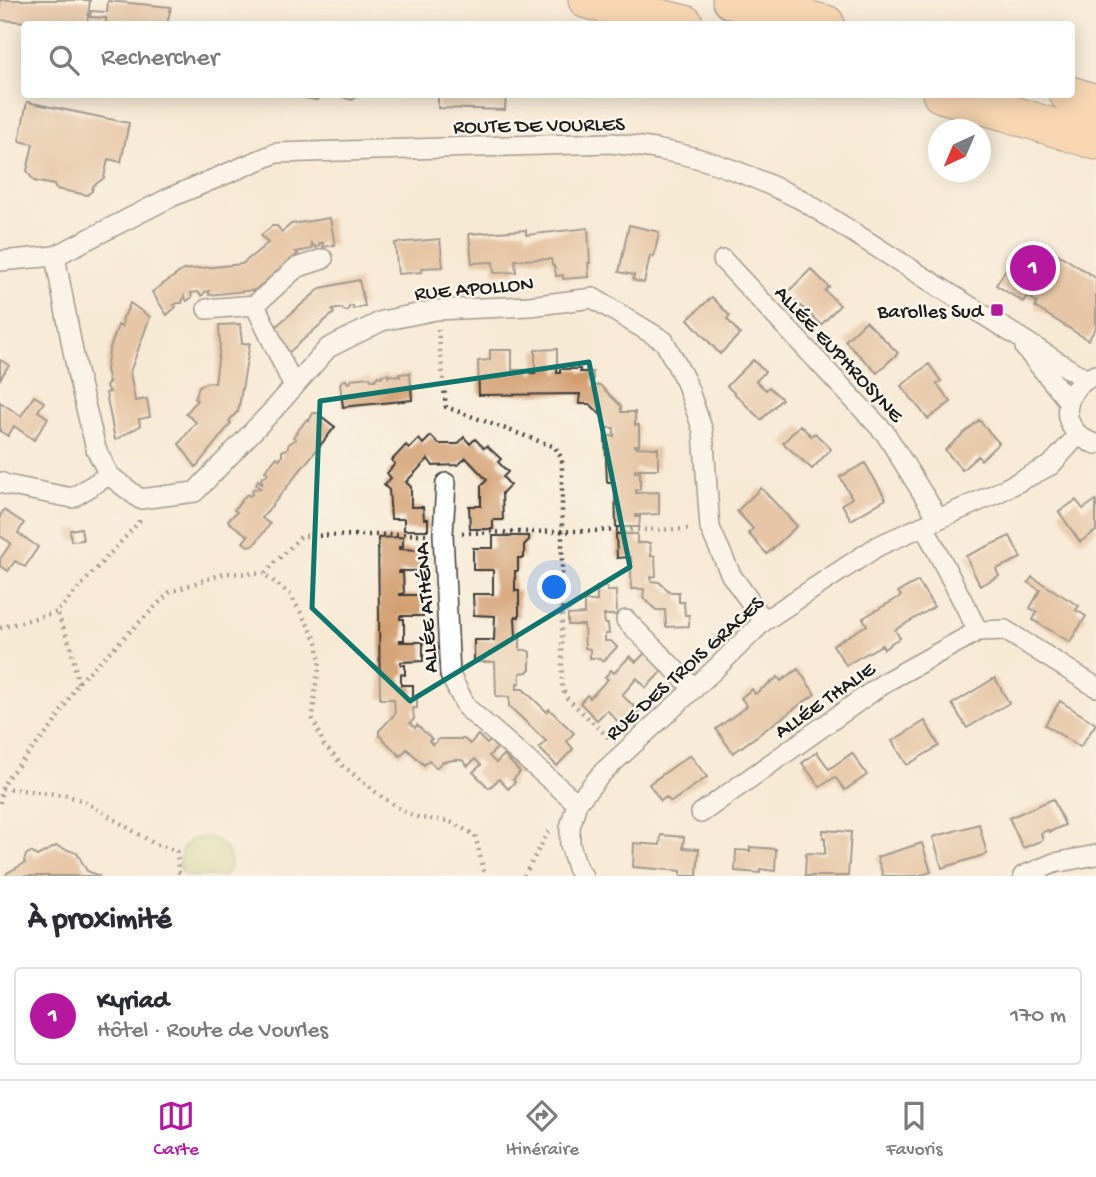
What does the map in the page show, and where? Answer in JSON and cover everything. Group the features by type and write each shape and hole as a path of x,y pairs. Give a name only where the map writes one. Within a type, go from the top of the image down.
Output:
{"highway":[{"path":"587,0 673,21"},
{"path":"731,0 814,21"},
{"path":"1075,96 1096,103"},
{"path":"955,98 1096,141"}],"street":[{"name":"ROUTE DE VOURLES","path":"0,261 55,256 171,197 276,153 612,143 662,150 709,162 757,178 802,200 1012,332 1090,377"},
{"path":"55,256 77,372 96,449 109,475 140,499"},
{"path":"207,309 255,305 296,268 323,259"},
{"name":"ALLÉE EUPHROSYNE","path":"723,260 885,433 931,522"},
{"name":"RUE APOLLON","path":"140,499 195,492 328,348 382,321 436,310 530,306 593,298 664,341 686,382 702,431 710,528 731,575 764,621"},
{"path":"255,305 294,387"},
{"name":"ROUTE DE VOURLES","path":"1012,332 1069,401"},
{"path":"1090,377 1077,385 1069,401 1068,414 1078,435 1087,442 1096,444"},
{"name":"RUE DES TROIS GRACES","path":"583,876 572,855 570,827 577,803 603,772 764,621 878,546 997,493 1051,465 1078,435"},
{"path":"0,482 72,498 109,475"},
{"name":"ALLÉE ATHÉNA","path":"446,483 443,534 450,675 467,708 577,803"},
{"path":"931,522 978,631 1005,630 1096,687"},
{"path":"626,620 694,689"},
{"name":"ALLÉE THALIE","path":"701,813 887,681 978,631"},
{"path":"1023,876 1054,863 1096,855"}],"path":[{"path":"436,310 446,407 555,447 562,459 562,688 566,697 624,752"},
{"path":"0,628 57,612 139,522 140,499"},
{"path":"264,574 301,536 710,528"},
{"path":"0,803 2,788 8,777 52,727 78,682 170,592 225,573 264,574 290,594 317,641 320,662 314,690 313,719 324,745 343,766 405,812 420,818 449,821 475,835 485,876"},
{"path":"57,612 71,647 78,682"},
{"path":"2,788 65,794 84,802 155,844 177,851 178,871 181,876"},
{"path":"524,876 548,831 570,827"}],"highlighted area":[{"path":"589,362 630,567 410,701 312,608 320,401"}],"green space":[{"path":"206,837 219,843 227,851 230,862 225,876 184,876 180,866 182,851 194,839"}],"building":[{"path":"0,0 90,0 87,21 0,20"},
{"path":"108,1 171,7 168,21 106,21 106,18 90,17 91,11 107,12"},
{"path":"438,98 506,98 505,110 438,108"},
{"path":"27,102 129,123 121,162 108,159 104,178 93,186 87,195 56,189 54,185 34,181 27,171 33,144 19,141"},
{"path":"330,218 335,245 323,247 323,243 319,243 316,248 311,243 312,249 296,252 298,254 254,291 209,295 209,291 202,296 198,292 191,293 192,297 187,301 184,296 182,303 174,305 176,307 167,315 152,292 183,270 242,264 268,243 261,235 272,226 277,226 282,232 291,224"},
{"path":"629,225 659,232 654,257 650,256 644,283 633,280 634,275 619,272"},
{"path":"588,228 589,277 563,279 563,275 556,276 551,259 515,260 516,272 494,273 493,262 472,263 469,234 526,230 526,235"},
{"path":"440,239 443,267 421,268 422,272 398,274 395,243"},
{"path":"1050,249 1096,278 1096,328 1088,340 1035,307 1037,302 1027,296 1023,302 996,285 1019,250 1040,263"},
{"path":"811,269 829,287 825,291 840,305 821,325 787,293"},
{"path":"359,280 365,306 353,309 353,306 350,306 347,311 342,308 332,310 334,313 287,354 274,328 321,288"},
{"path":"712,297 730,316 727,319 740,334 720,354 688,319"},
{"path":"130,303 150,317 130,372 135,401 147,399 150,417 139,419 140,426 115,440 106,393 110,392 106,387 109,382 106,370 118,325 122,327 123,317"},
{"path":"866,321 898,353 877,373 845,341"},
{"path":"240,324 242,344 250,343 238,412 196,467 179,444 196,422 186,414 197,400 195,399 199,386 208,382 215,383 220,345 219,325"},
{"path":"557,349 557,373 560,373 560,369 593,372 593,386 600,385 621,406 621,412 635,412 635,425 639,425 639,445 635,447 658,448 658,469 635,469 635,472 640,472 640,489 636,490 636,493 659,492 659,514 636,515 640,517 639,527 616,527 615,482 607,482 605,436 614,436 614,428 604,428 604,418 590,404 579,404 580,394 479,395 478,361 490,360 490,350 512,350 512,374 515,374 514,370 532,370 531,373 535,373 535,350"},
{"path":"0,360 9,365 0,379"},
{"path":"753,360 765,372 756,381 766,390 769,387 782,399 761,420 727,386"},
{"path":"929,364 941,381 937,384 951,402 928,419 901,386"},
{"path":"410,373 412,400 343,407 340,384 342,381 346,380 348,383 351,379 370,377 375,380 382,375 400,377 399,374"},
{"path":"34,396 44,402 38,411 48,418 34,440 14,426 8,436 0,431 0,402 21,416"},
{"path":"313,413 317,413 335,427 262,518 270,524 254,545 248,546 243,542 248,536 228,520 237,512 234,510 247,494 250,496 253,489 260,488 256,485 258,480 263,483 262,477 268,473 265,471 277,457 279,459 282,456 282,451 296,439 293,437"},
{"path":"979,420 999,443 981,460 978,456 962,470 945,450"},
{"path":"800,425 811,436 815,433 831,449 812,469 783,443"},
{"path":"431,436 439,444 458,444 464,437 470,444 475,439 501,459 498,462 508,472 503,477 510,485 502,493 503,520 493,520 493,529 470,529 469,506 481,506 481,486 487,480 466,458 458,465 433,466 428,459 406,482 411,487 411,507 423,507 424,519 428,519 428,530 404,530 404,519 391,519 389,490 384,485 391,478 387,473 395,464 392,460 406,445 409,449 419,439 423,444"},
{"path":"865,463 886,499 851,520 842,504 852,498 840,477"},
{"path":"761,488 797,526 767,554 748,533 753,529 737,511"},
{"path":"1076,500 1083,509 1096,500 1096,531 1080,542 1059,512"},
{"path":"4,510 24,523 18,533 38,547 25,567 15,561 8,571 0,566 0,559 11,543 0,536 0,516"},
{"path":"81,528 83,540 71,541 70,530"},
{"path":"616,534 637,534 637,543 650,543 651,556 655,556 656,576 651,577 651,581 659,582 670,592 679,592 679,602 684,602 685,615 689,615 689,626 666,627 665,610 656,610 643,598 644,589 631,589 631,557 617,558"},
{"path":"493,536 529,536 524,545 524,558 518,558 518,571 515,571 515,591 519,591 519,617 515,617 520,650 530,652 530,669 520,673 517,689 523,689 547,712 549,709 574,733 567,741 573,749 557,766 539,748 546,741 509,706 509,697 496,696 495,662 474,662 474,640 494,640 495,616 474,615 473,594 493,594 493,570 473,570 473,548 493,548"},
{"path":"1010,536 1021,558 996,569 999,576 980,586 966,556"},
{"path":"403,537 403,547 399,549 422,550 422,571 399,571 403,573 404,593 400,595 423,595 423,616 400,616 400,619 404,619 404,640 400,642 423,642 423,661 401,662 401,665 405,665 405,675 401,674 401,685 413,685 413,698 417,698 417,708 413,708 414,719 410,723 415,728 417,725 432,739 429,741 433,745 439,739 464,739 470,744 478,735 487,744 490,741 497,748 489,756 496,763 504,755 520,772 508,789 499,779 489,788 473,772 481,765 475,759 468,766 462,760 442,762 436,768 429,760 424,765 407,749 400,756 379,735 379,731 395,714 394,699 380,699 378,538"},
{"path":"1032,577 1079,606 1076,610 1086,616 1070,642 1033,620 1037,612 1030,608 1040,590 1028,583"},
{"path":"918,581 934,607 895,630 900,638 884,649 882,645 846,665 833,645 867,625 863,618 901,596 898,592"},
{"path":"597,587 616,591 617,615 604,615 609,634 605,634 605,641 611,641 617,647 603,662 598,658 590,658 590,649 585,648 584,625 568,625 568,615 584,614 584,601 597,601"},
{"path":"645,653 662,671 646,688 637,678 622,695 639,711 623,727 607,710 597,720 580,703 587,695 590,698 608,679 605,677 611,670 614,673 630,656 636,662"},
{"path":"798,669 815,694 733,753 716,729 747,706 741,698 752,689 755,694 778,677 781,681"},
{"path":"995,678 1009,703 967,728 952,704"},
{"path":"1060,701 1096,724 1080,747 1045,725"},
{"path":"925,721 939,746 907,765 892,741"},
{"path":"817,752 829,769 852,753 867,775 845,790 835,777 820,787 802,763"},
{"path":"690,755 707,777 671,802 666,797 661,801 649,784"},
{"path":"1053,799 1065,825 1041,833 1043,840 1023,848 1009,818"},
{"path":"979,824 987,854 942,868 933,837"},
{"path":"823,830 851,832 848,876 805,876 806,853 825,854"},
{"path":"661,835 684,837 683,848 699,849 697,876 681,876 681,871 633,867 634,843 660,845"},
{"path":"922,843 931,872 918,876 883,876 877,857"},
{"path":"56,846 77,853 87,871 100,876 6,876 25,863 26,855 31,852 37,856"},
{"path":"750,847 776,849 775,871 735,871 736,850 750,851"}],"place":[{"name":"Kyriad","path":"1033,268"},
{"name":"Barolles Sud","path":"997,310"}]}
